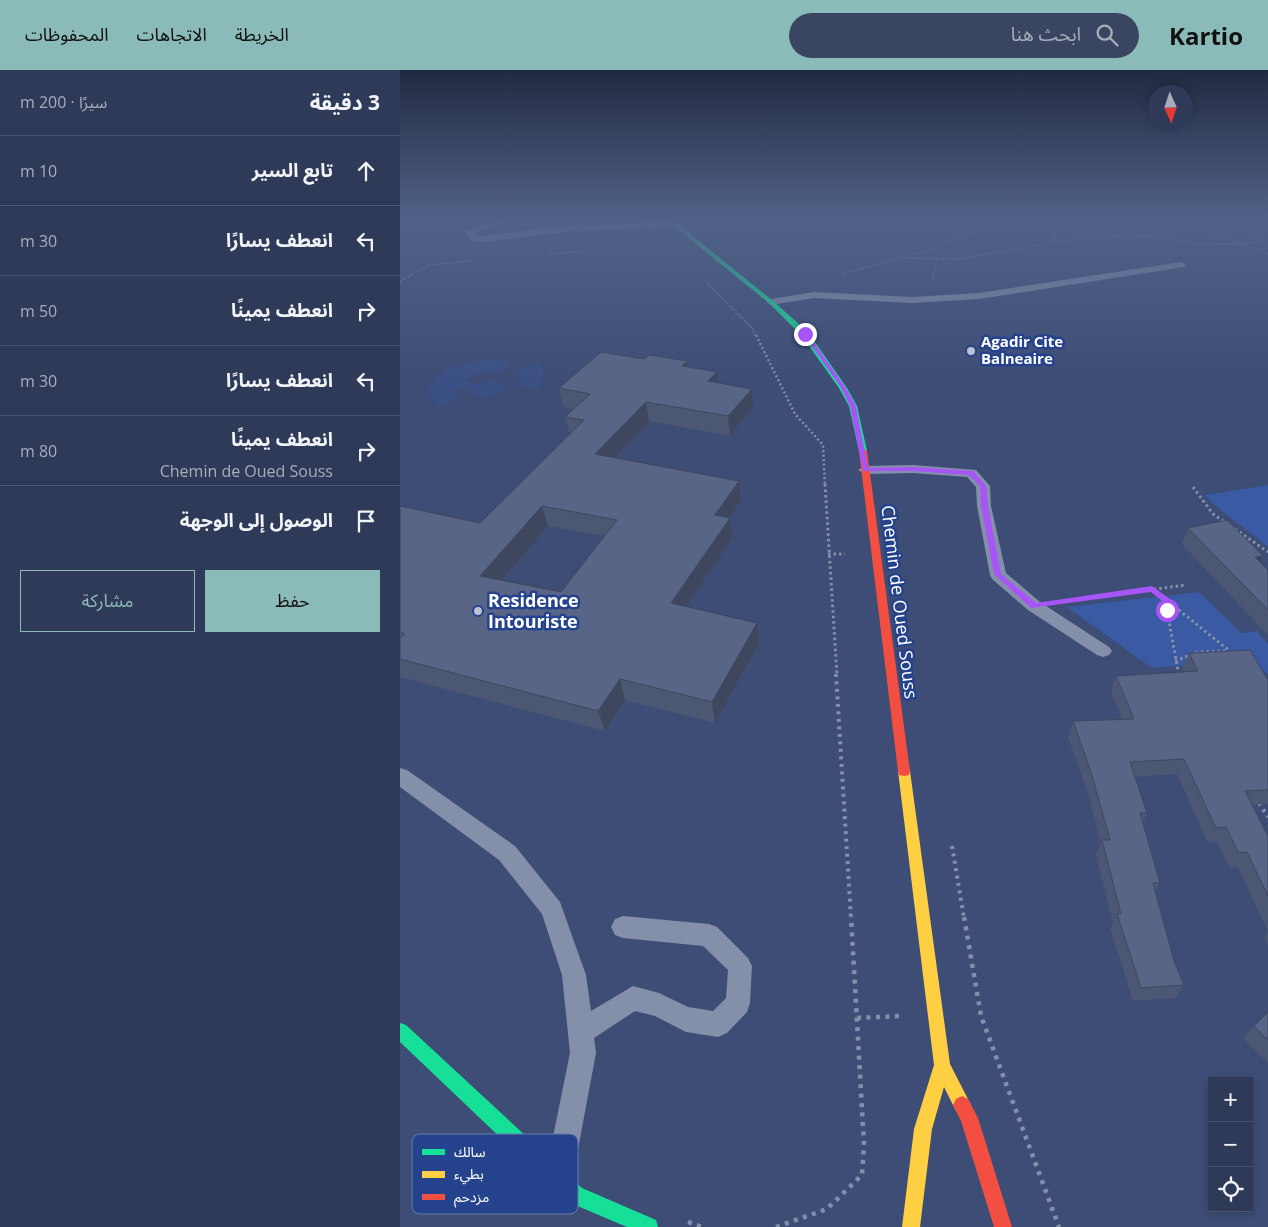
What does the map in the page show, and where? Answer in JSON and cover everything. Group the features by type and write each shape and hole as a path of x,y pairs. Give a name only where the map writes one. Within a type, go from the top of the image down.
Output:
{"street":[{"name":"Chemin de Oued Souss","path":"735,273 771,302 805,334 843,388 853,406 858,423 942,1065 969,1118 1003,1227"},
{"path":"400,1031 510,1134"},
{"name":"Chemin de Oued Souss","path":"911,1227 924,1129 942,1065"},
{"path":"578,1193 649,1227"}],"lane":[{"path":"771,302 814,295 912,300 979,296 1129,273"},
{"path":"865,470 913,469 971,473 983,486 984,506 998,574 1034,606 1103,651"},
{"path":"400,776 507,853 552,909 574,975 583,1053 573,1134"},
{"path":"580,1032 633,998 659,1005 686,1019 718,1024 738,1004 740,966 709,935 623,927"}],"path":[{"path":"400,281 414,273"},
{"path":"737,313 752,328 795,414 823,445 864,1144 862,1174 827,1209 776,1227"},
{"path":"1192,487 1213,514 1268,552"},
{"path":"1034,606 1186,585"},
{"path":"1152,589 1238,658"},
{"path":"1169,602 1167,610 1181,679"},
{"path":"1176,661 1198,652 1231,652"},
{"path":"1255,796 1268,817"},
{"path":"1048,1200 1059,1227"}],"shaded area":[{"path":"486,359 513,361 499,371 479,373 463,381 480,384 497,381 504,386 500,393 482,397 470,393 469,389 456,388 451,392 459,398 439,407 427,393 436,378 443,373"},
{"path":"539,363 543,380 536,389 517,384 521,379 516,372"},
{"path":"1268,485 1268,547 1212,503 1205,495"},
{"path":"1199,592 1241,633 1257,631 1268,644 1268,674 1252,660 1152,668 1067,607"}],"building":[{"name":"Residence Intouriste","path":"601,352 644,359 649,355 687,361 682,366 717,372 708,381 752,389 728,416 646,402 595,454 739,481 715,515 730,518 671,603 757,623 712,702 620,679 598,711 400,659 400,638 405,634 400,632 400,506 480,523 584,420 565,417 590,394 559,388","holes":["542,506 617,520 561,592 480,576"]},
{"path":"1227,520 1263,556 1255,557 1268,570 1268,610 1188,528"},
{"path":"1250,650 1268,680 1268,790 1245,791 1268,836 1268,896 1247,852 1239,853 1226,827 1216,828 1184,759 1130,762 1147,813 1140,813 1160,883 1153,883 1174,961 1184,985 1141,988 1117,914 1121,914 1102,840 1110,840 1091,772 1073,721 1134,719 1116,676 1198,671 1189,653"},
{"path":"1268,1012 1268,1040 1254,1026"}],"traffic: fast":[{"path":"735,273 771,302 805,334 843,388 853,406 863,451"},
{"path":"400,1031 510,1134"},
{"path":"578,1196 649,1227"}],"traffic: slow":[{"path":"904,771 942,1065 962,1105"},
{"path":"911,1227 923,1129 942,1065"}],"traffic: jam":[{"path":"863,451 904,771"},
{"path":"962,1105 969,1118 1003,1227"}],"place":[{"name":"Agadir Cite Balneaire","path":"971,351"},
{"name":"Residence Intouriste","path":"478,611"}],"route":[{"path":"805,334 843,388 853,406 858,423 865,470 913,469 971,473 983,486 984,506 998,574 1034,606 1152,589 1169,602 1167,610"}]}
